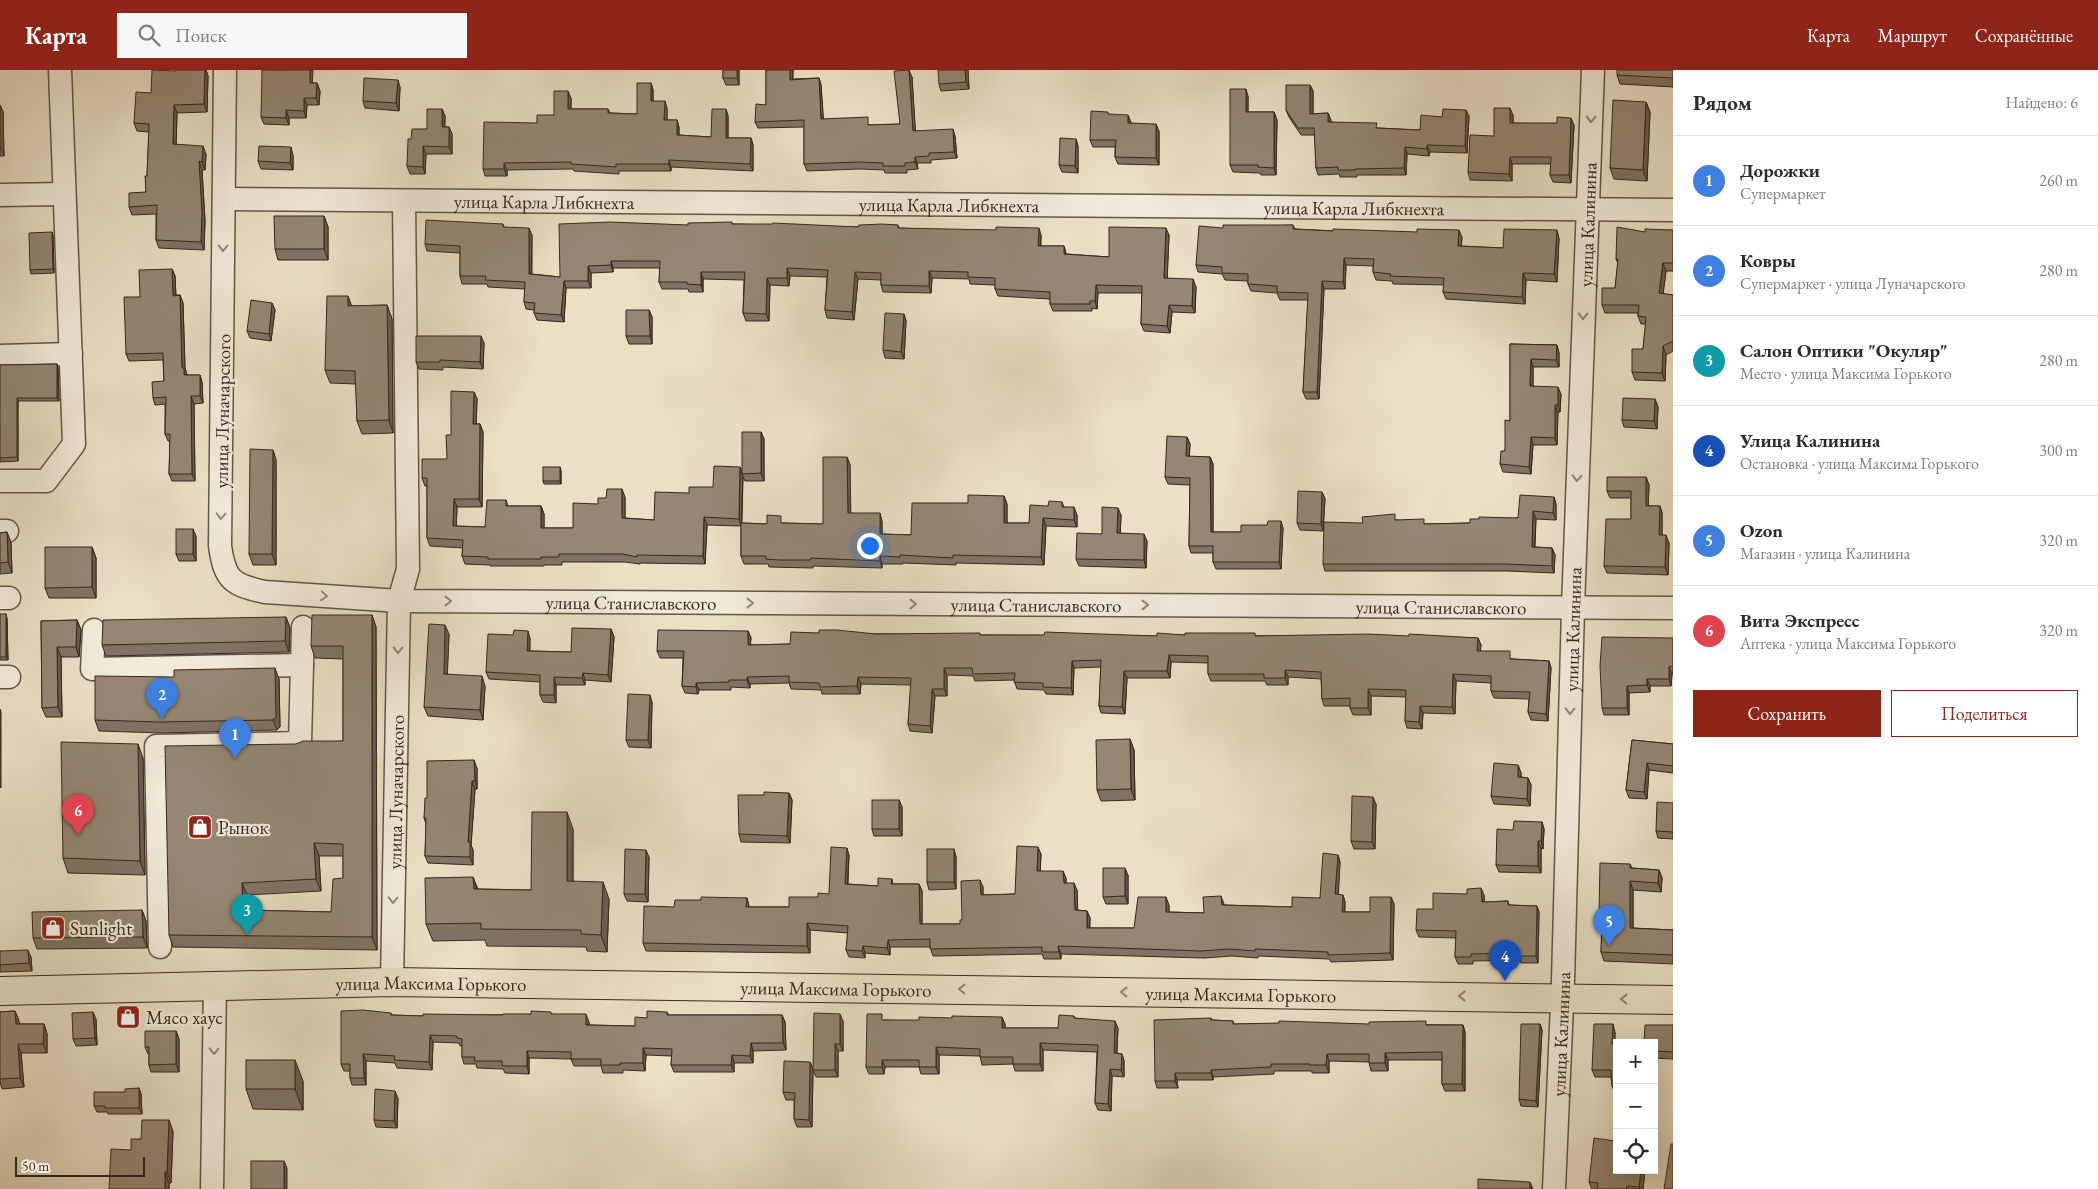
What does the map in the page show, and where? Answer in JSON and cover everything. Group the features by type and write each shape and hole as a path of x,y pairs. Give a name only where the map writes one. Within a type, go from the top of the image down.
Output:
{"main road":[{"name":"улица Максима Горького","path":"0,991 392,982 1673,1000"}],"street":[{"path":"0,481 46,481 74,444 60,70"},
{"name":"улица Луначарского","path":"225,70 220,546 223,567 233,581 246,588 265,592 399,601"},
{"name":"улица Калинина","path":"1554,1189 1563,997 1573,608 1592,70"},
{"path":"0,195 64,194"},
{"name":"улица Карла Либкнехта","path":"224,199 1673,210"},
{"name":"улица Луначарского","path":"392,982 399,601 408,569 404,201"},
{"path":"0,356 71,354"},
{"name":"улица Станиславского","path":"399,601 1673,608"},
{"path":"160,947 156,746 300,743 303,628"},
{"path":"94,630 92,669 302,665"},
{"path":"212,1189 215,985"}],"building":[{"path":"152,70 205,70 204,104 174,105 173,144 203,146 202,162 199,161 202,213 201,242 156,240 157,205 129,207 129,193 146,192 145,176 147,176 149,124 134,123 136,92 151,93"},
{"path":"262,70 310,70 310,83 317,83 316,98 304,98 304,111 286,110 286,118 261,117"},
{"path":"723,70 737,70 737,78 723,78"},
{"path":"766,70 790,70 790,80 819,78 821,119 868,117 868,125 900,124 894,71 909,70 913,131 953,129 954,152 929,153 929,156 915,157 915,162 905,163 905,166 883,166 883,163 858,162 804,164 804,120 755,122 756,104 766,105"},
{"path":"938,70 965,70 966,82 939,84"},
{"path":"1617,70 1673,70 1673,78 1617,75"},
{"path":"364,78 398,80 396,103 363,101"},
{"path":"637,83 651,83 651,101 665,101 664,120 677,120 677,135 711,137 712,109 726,109 726,138 751,138 750,164 669,160 669,164 616,164 616,167 571,164 571,162 504,163 504,169 483,169 484,122 537,123 537,115 554,115 554,91 568,91 568,109 608,109 608,113 637,114"},
{"path":"1286,85 1310,85 1310,114 1328,113 1328,122 1377,123 1376,128 1420,130 1421,115 1442,117 1443,109 1466,110 1465,146 1427,145 1427,149 1405,147 1404,168 1338,170 1338,167 1316,168 1314,128 1298,128 1286,110"},
{"path":"1230,89 1246,89 1246,112 1274,112 1274,168 1258,167 1258,165 1230,165"},
{"path":"1613,100 1646,102 1643,170 1610,168"},
{"path":"1494,108 1510,108 1510,123 1557,123 1557,117 1571,118 1569,175 1550,175 1551,157 1510,157 1509,174 1468,172 1470,135 1494,136"},
{"path":"427,109 442,109 442,127 449,127 449,147 423,146 423,167 407,166 408,139 411,139 412,129 427,129"},
{"path":"1091,111 1128,115 1128,123 1156,124 1156,158 1115,157 1116,140 1090,140"},
{"path":"1060,138 1076,139 1075,166 1059,165"},
{"path":"259,146 291,147 290,163 258,161"},
{"path":"274,216 324,216 324,249 275,249"},
{"path":"426,220 503,224 503,227 529,228 529,274 560,277 559,224 610,222 688,225 688,223 732,222 732,224 773,223 858,227 859,225 882,224 898,225 898,228 996,230 996,227 1039,228 1038,246 1064,246 1064,254 1109,257 1109,227 1166,228 1164,278 1193,279 1192,306 1169,305 1167,326 1141,324 1142,286 1096,285 1095,301 1090,301 1090,304 1050,304 1050,292 995,289 995,278 968,277 968,272 929,271 929,286 881,285 881,273 855,272 852,312 825,310 828,270 787,268 787,278 767,278 766,314 743,313 745,272 701,272 701,285 687,284 687,282 659,282 660,261 611,261 611,265 588,266 588,281 564,281 561,315 534,313 535,303 524,302 525,282 485,280 486,276 460,276 460,246 425,244"},
{"path":"1223,225 1293,225 1293,229 1333,231 1333,229 1417,232 1417,229 1459,230 1458,246 1503,248 1504,229 1557,230 1554,274 1523,273 1522,297 1443,292 1444,278 1390,276 1391,274 1373,272 1374,259 1344,258 1343,282 1322,281 1317,392 1303,392 1308,293 1277,292 1277,286 1248,284 1248,274 1222,273 1222,267 1196,265 1199,226 1223,228"},
{"path":"1617,227 1645,232 1645,229 1673,230 1673,263 1663,263 1659,293 1673,295 1673,341 1663,346 1662,373 1632,372 1632,349 1643,349 1646,317 1638,316 1639,305 1602,305 1602,288 1615,288 1618,259 1616,259"},
{"path":"52,232 53,269 30,270 29,233"},
{"path":"172,269 173,296 180,295 182,368 184,368 184,375 200,375 200,396 191,396 192,474 169,474 170,434 165,434 166,397 153,398 152,382 164,381 163,353 126,354 124,297 140,297 139,270"},
{"path":"327,296 348,296 348,306 387,305 389,420 357,421 355,371 325,370"},
{"path":"251,300 272,303 269,334 247,331"},
{"path":"626,310 649,310 650,336 626,336"},
{"path":"885,313 904,314 901,352 883,350"},
{"path":"416,336 481,336 480,362 440,360 440,362 416,362"},
{"path":"1510,344 1557,345 1556,360 1531,359 1530,386 1558,387 1558,405 1555,405 1555,438 1531,437 1529,467 1500,464 1501,451 1505,451 1505,420 1510,421"},
{"path":"57,364 57,398 17,398 17,457 0,458 0,365"},
{"path":"451,391 474,392 473,424 480,424 479,499 454,499 453,526 485,527 487,500 506,500 506,506 541,506 541,528 573,528 573,503 598,504 598,498 606,498 607,489 622,489 622,518 654,520 655,492 689,493 689,487 713,487 714,466 740,467 739,519 704,517 703,556 637,555 637,557 623,554 559,554 559,557 541,557 541,559 488,559 488,557 462,556 463,540 427,538 427,478 422,478 422,459 447,459 446,435 451,435"},
{"path":"1623,398 1655,399 1654,421 1622,420"},
{"path":"742,432 761,432 761,473 742,474"},
{"path":"1167,436 1187,437 1186,456 1210,457 1211,532 1241,532 1241,525 1267,525 1268,521 1281,521 1279,562 1213,562 1213,546 1189,546 1190,478 1165,477"},
{"path":"250,449 273,450 272,554 249,554"},
{"path":"823,457 847,457 848,513 880,513 880,534 911,535 912,503 968,503 968,495 1004,496 1004,523 1029,523 1030,505 1048,506 1049,501 1062,502 1062,507 1074,507 1074,520 1043,518 1041,557 953,555 953,558 900,555 900,557 880,556 880,561 811,558 810,560 779,560 766,559 766,556 741,556 741,523 767,524 767,515 781,516 781,523 823,524"},
{"path":"543,467 560,467 560,481 543,481"},
{"path":"1607,477 1646,477 1646,506 1660,506 1659,535 1666,535 1665,567 1604,566 1606,519 1631,519 1631,491 1607,491"},
{"path":"1298,491 1322,492 1321,524 1297,523"},
{"path":"1520,495 1554,497 1553,513 1533,511 1532,547 1552,548 1552,566 1505,564 1323,564 1324,522 1363,523 1362,517 1395,514 1395,520 1424,519 1424,524 1470,523 1470,519 1479,519 1479,517 1518,518"},
{"path":"1102,507 1118,508 1117,533 1144,534 1144,560 1076,559 1077,533 1102,534"},
{"path":"176,529 193,529 193,554 176,554"},
{"path":"7,532 8,562 0,563 0,533"},
{"path":"45,547 92,547 92,587 45,588"},
{"path":"0,614 6,614 6,657 0,657"},
{"path":"312,615 372,615 372,937 169,935 165,746 296,744 303,741 343,741 343,646 311,646","holes":["314,843 343,844 343,878 333,879 331,912 243,910 242,883 316,879"]},
{"path":"286,617 285,641 102,645 103,620"},
{"path":"77,620 76,647 57,647 58,707 42,708 41,621"},
{"path":"429,624 445,625 444,674 482,676 480,710 424,707"},
{"path":"572,628 611,629 608,675 583,673 582,678 554,677 554,695 540,695 540,675 486,672 488,634 513,635 514,630 528,631 527,651 571,652"},
{"path":"658,630 748,631 748,645 790,644 791,632 819,633 819,630 876,634 980,633 980,635 1044,635 1045,632 1157,636 1157,633 1185,635 1185,633 1255,633 1255,636 1368,634 1409,636 1409,634 1478,638 1477,651 1510,651 1510,659 1549,661 1546,714 1528,712 1530,692 1491,691 1491,676 1453,674 1452,707 1420,706 1419,722 1405,721 1406,690 1368,689 1368,708 1350,708 1350,698 1322,699 1321,672 1285,670 1285,678 1264,678 1264,674 1208,674 1208,656 1169,655 1167,671 1124,671 1122,707 1099,706 1101,660 1072,661 1071,688 1043,687 1043,683 1014,682 1015,673 973,674 972,668 944,668 944,689 932,689 930,726 908,724 911,678 858,677 857,686 820,687 819,683 789,682 789,676 747,677 747,680 696,683 696,687 682,686 684,651 657,651"},
{"path":"1602,637 1673,638 1673,666 1669,667 1669,679 1647,679 1647,685 1627,686 1627,708 1602,708 1600,666"},
{"path":"275,668 276,717 273,720 159,722 95,720 95,676 174,677 174,670"},
{"path":"628,694 650,695 648,740 626,740"},
{"path":"1130,739 1131,789 1097,790 1096,740"},
{"path":"1632,740 1673,744 1673,766 1647,763 1644,792 1626,790"},
{"path":"61,742 138,744 140,861 63,858"},
{"path":"474,760 475,781 472,781 468,842 470,842 470,857 425,856 426,818 424,818 425,798 427,798 427,761"},
{"path":"1494,763 1518,765 1518,777 1528,778 1527,799 1491,796"},
{"path":"764,792 789,793 787,836 739,834 738,795 764,795"},
{"path":"1352,796 1373,797 1372,842 1351,841"},
{"path":"872,800 899,800 899,829 872,829"},
{"path":"1657,802 1673,803 1673,832 1656,831"},
{"path":"532,812 567,812 567,881 603,882 601,935 581,934 581,930 481,929 481,923 426,924 425,878 473,877 474,889 531,890"},
{"path":"1514,821 1542,822 1541,841 1538,841 1538,866 1496,865 1497,829 1513,830"},
{"path":"1017,846 1038,847 1037,871 1063,871 1064,883 1074,883 1075,910 1087,911 1087,928 1134,928 1138,897 1166,897 1166,912 1204,913 1203,897 1221,896 1222,905 1292,907 1292,897 1320,898 1323,853 1338,855 1335,894 1343,895 1342,912 1370,912 1370,897 1391,897 1390,953 1328,955 1328,952 1255,949 1255,951 1229,949 1201,951 1058,946 1059,952 1042,952 1042,947 930,949 930,939 888,940 887,948 863,946 862,951 846,950 848,926 807,923 807,946 643,943 644,906 674,907 675,900 701,900 701,897 747,898 746,907 789,907 789,897 818,897 818,893 829,894 831,847 847,848 845,884 878,886 878,878 892,879 891,884 919,884 920,924 960,924 960,920 962,920 961,881 980,880 981,895 1015,894"},
{"path":"625,849 646,850 645,894 624,894"},
{"path":"927,849 954,849 954,882 927,882"},
{"path":"1600,863 1630,864 1630,868 1659,870 1658,883 1630,881 1630,928 1673,930 1673,955 1601,952 1602,914 1599,914"},
{"path":"1103,868 1125,868 1125,896 1103,897"},
{"path":"1481,888 1482,902 1508,901 1508,905 1537,906 1536,956 1519,956 1519,953 1471,954 1471,957 1455,957 1456,931 1416,930 1417,909 1433,909 1433,893 1467,894 1467,889"},
{"path":"142,910 143,937 33,938 32,912"},
{"path":"28,950 29,963 0,965 0,951"},
{"path":"363,1010 391,1013 391,1015 423,1016 423,1014 531,1014 531,1011 551,1012 551,1014 586,1014 586,1025 635,1026 635,1017 647,1018 647,1011 667,1012 667,1015 782,1015 783,1043 751,1043 750,1056 732,1055 731,1065 671,1065 672,1049 643,1048 643,1063 601,1065 601,1059 571,1059 571,1052 527,1051 527,1066 502,1066 502,1061 474,1061 475,1057 462,1057 462,1039 457,1038 457,1036 430,1035 429,1062 394,1060 395,1056 363,1054 364,1078 350,1078 350,1064 341,1064 341,1011"},
{"path":"15,1011 16,1024 44,1024 43,1044 18,1044 20,1078 0,1079 0,1012"},
{"path":"93,1012 95,1038 73,1039 72,1013"},
{"path":"814,1013 840,1014 840,1044 835,1044 835,1070 813,1070"},
{"path":"867,1014 882,1014 882,1020 919,1020 919,1017 952,1018 952,1016 1002,1017 1002,1028 1058,1028 1059,1015 1115,1021 1114,1053 1122,1054 1121,1070 1110,1069 1108,1104 1095,1103 1098,1045 1040,1043 1040,1064 1013,1064 1013,1057 980,1057 980,1049 936,1047 936,1067 919,1067 919,1060 882,1060 882,1067 866,1067"},
{"path":"1211,1018 1211,1020 1233,1021 1233,1024 1279,1023 1279,1021 1369,1024 1369,1022 1426,1021 1426,1025 1463,1025 1462,1084 1442,1084 1442,1052 1385,1053 1385,1063 1369,1063 1369,1054 1327,1054 1326,1065 1271,1064 1271,1067 1211,1070 1211,1073 1175,1073 1175,1081 1155,1081 1154,1020"},
{"path":"1521,1024 1540,1024 1536,1101 1519,1099"},
{"path":"1594,1024 1613,1024 1613,1086 1611,1070 1592,1070"},
{"path":"1645,1025 1673,1025 1673,1052 1658,1051 1658,1039 1644,1039"},
{"path":"145,1031 176,1031 176,1064 149,1065 149,1047 145,1047"},
{"path":"246,1060 295,1060 295,1089 246,1089"},
{"path":"784,1061 810,1062 809,1120 794,1119 795,1093 783,1092"},
{"path":"139,1088 139,1108 105,1108 105,1106 94,1106 94,1092 125,1092 125,1089"},
{"path":"375,1089 395,1091 394,1121 374,1120"},
{"path":"142,1120 169,1120 165,1189 109,1189 111,1149 131,1150 131,1139 141,1139"},
{"path":"1594,1138 1613,1141 1613,1174 1641,1174 1639,1187 1627,1186 1626,1189 1597,1189 1598,1183 1589,1182"},
{"path":"1671,1144 1673,1144 1673,1189 1664,1189"},
{"path":"251,1161 284,1161 284,1189 251,1189"},
{"path":"1478,1179 1530,1182 1530,1189 1478,1189"}],"place":[{"name":"Ковры","path":"162,719"},
{"name":"Дорожки","path":"235,759"},
{"name":"Рынок","path":"200,827"},
{"name":"Вита Экспресс","path":"78,835"},
{"name":"Sunlight","path":"53,928"},
{"name":"Салон Оптики \"Окуляр\"","path":"247,935"},
{"name":"Ozon","path":"1609,946"},
{"name":"Улица Калинина","path":"1505,981"},
{"name":"Мясо хаус","path":"128,1017"}]}
